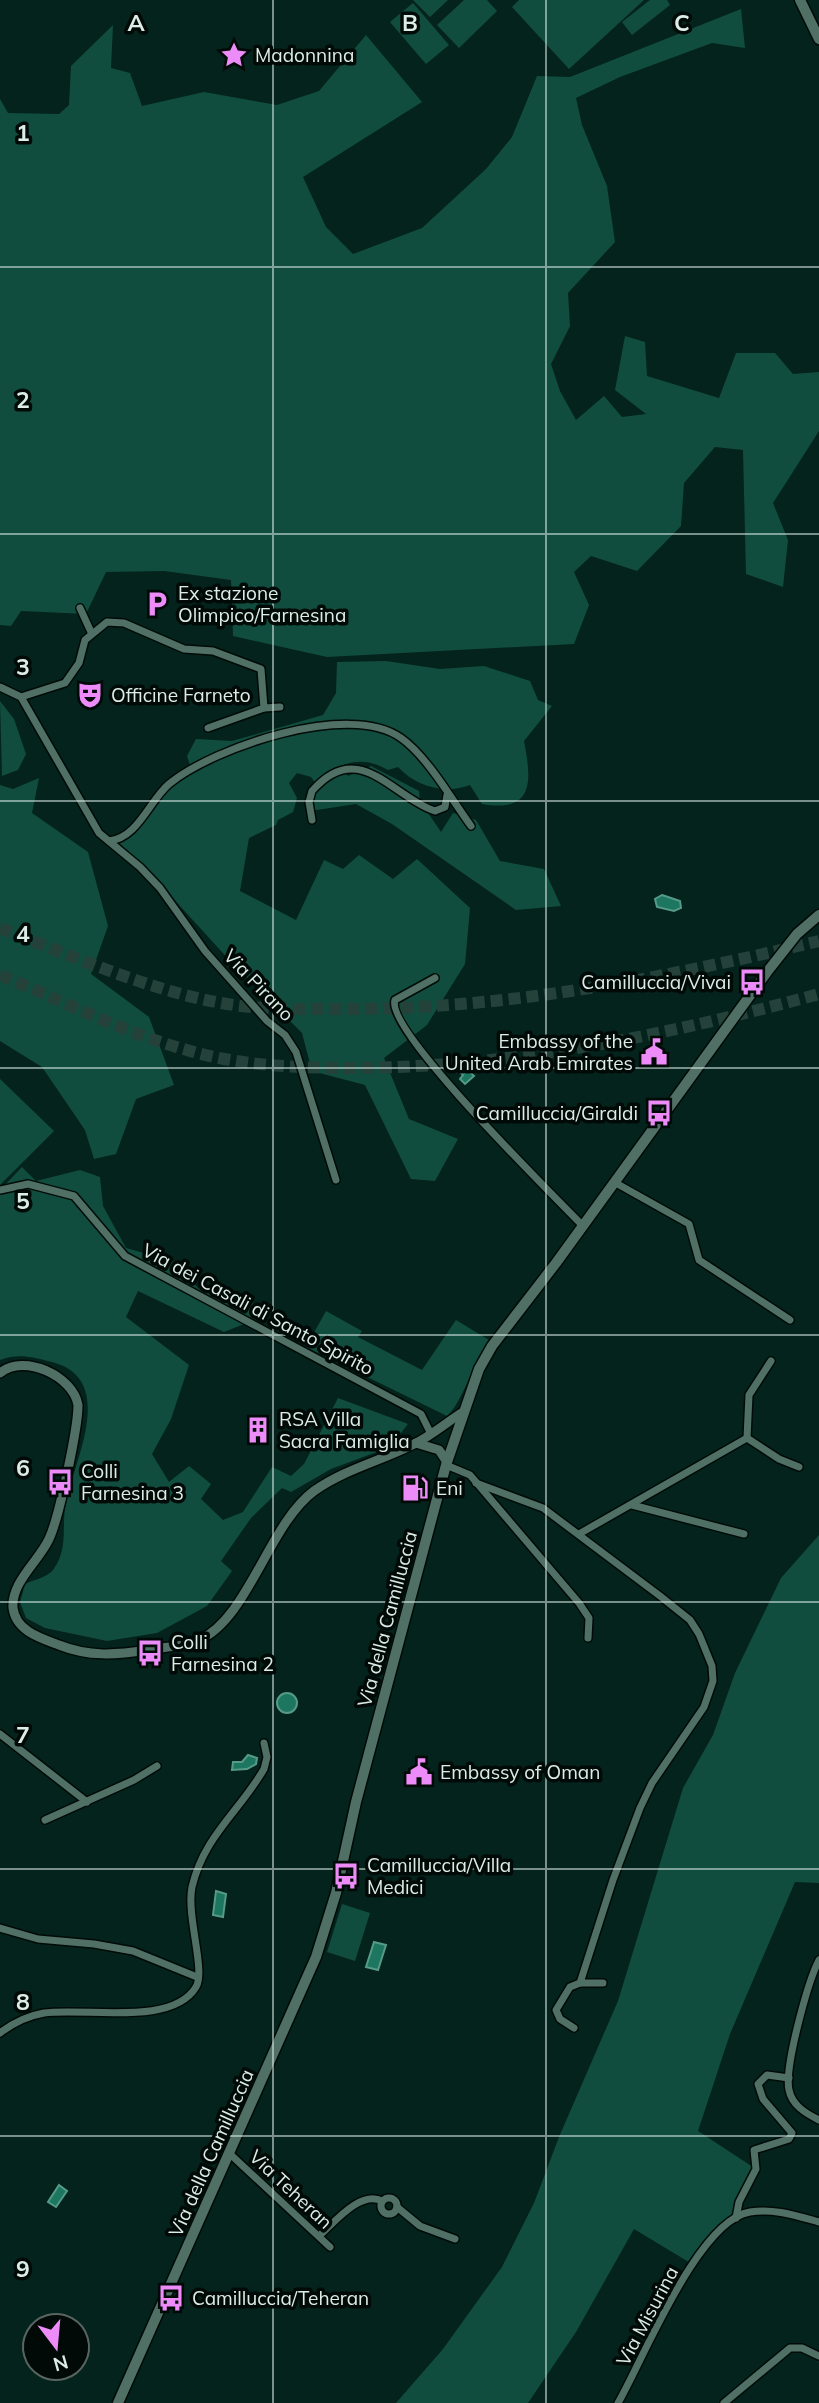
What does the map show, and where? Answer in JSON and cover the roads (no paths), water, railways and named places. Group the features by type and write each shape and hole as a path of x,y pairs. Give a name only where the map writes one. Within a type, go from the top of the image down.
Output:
{"main road":[{"path":"800,0 819,39"},
{"path":"809,18 810,0"},
{"name":"Via della Camilluccia","path":"118,2403 293,2014 328,1922 356,1802 446,1464 463,1412 492,1346 583,1226 766,972 797,934 819,915"}],"street":[{"path":"80,608 91,632"},
{"path":"0,687 21,698 65,682 79,663 85,640 91,632 107,622 120,622 184,649 213,651 251,663 262,671 264,708"},
{"name":"Via Pirano","path":"21,698 99,834 160,888 205,951 267,1021 285,1035 296,1052 336,1180"},
{"path":"208,728 264,708 280,706"},
{"path":"109,841 127,834 164,788 200,764 259,740 327,727 367,725 393,733 408,744 471,826"},
{"path":"312,820 309,802 312,790 346,770 377,774 417,804 435,811 444,807 447,794"},
{"path":"435,978 395,1000 393,1007 397,1018 422,1055 583,1226"},
{"path":"614,1182 689,1224 699,1260 790,1320"},
{"name":"Via dei Casali di Santo Spirito","path":"0,1190 28,1184 74,1196 125,1256 421,1414 430,1432"},
{"path":"747,1437 749,1395 771,1361"},
{"path":"0,1373 14,1365 40,1370 66,1381 76,1394 78,1410 54,1527 44,1549 17,1588 13,1603 17,1621 26,1630 79,1653 117,1654 188,1644 205,1637 225,1619 309,1496 353,1469 416,1443 463,1412"},
{"path":"747,1437 779,1458 799,1467"},
{"path":"579,1534 747,1437"},
{"path":"416,1443 439,1450 446,1464 464,1470 476,1483 587,1613 590,1622 588,1638"},
{"path":"476,1483 533,1503 579,1534 690,1620 703,1642 713,1674 711,1690 704,1707 652,1783 640,1808 612,1880 580,1983"},
{"path":"631,1505 744,1534"},
{"path":"0,1734 87,1802"},
{"path":"0,2033 17,2021 44,2013 170,2008 193,1991 199,1982 197,1977 200,1965 191,1918 193,1883 209,1842 264,1769 267,1757 264,1743"},
{"path":"45,1820 157,1766"},
{"path":"0,1928 38,1939 133,1951 197,1977"},
{"path":"819,1960 809,1984 789,2078 792,2099 803,2111 819,2120"},
{"path":"574,2028 560,2019 556,2010 570,1987 580,1983 603,1983"},
{"path":"736,2218 738,2202 756,2169 754,2150 789,2138 792,2133 763,2099 758,2084 766,2075 789,2078"},
{"name":"Via Teheran","path":"230,2154 330,2247"},
{"path":"319,2236 358,2204 373,2198 382,2201 381,2209 385,2213 393,2213 397,2207 420,2226 455,2239"},
{"path":"736,2218 750,2211 765,2211 819,2222"},
{"name":"Via Misurina","path":"618,2403 681,2280 708,2244 736,2218"},
{"path":"723,2403 790,2348 802,2348 819,2356"}],"tunnel":[{"path":"0,928 162,989 231,1005 291,1009 398,1008 520,998 700,968 819,941"},
{"path":"0,975 116,1025 187,1050 249,1063 355,1068 472,1062 589,1046 705,1023 819,994"}],"place":[{"name":"Madonnina","path":"234,55"},
{"name":"Ex stazione Olimpico/Farnesina","path":"157,604"},
{"name":"Officine Farneto","path":"90,695"},
{"name":"Camilluccia/Vivai","path":"752,982"},
{"name":"Embassy of the United Arab Emirates","path":"654,1052"},
{"name":"Camilluccia/Giraldi","path":"659,1113"},
{"name":"RSA Villa Sacra Famiglia","path":"258,1430"},
{"name":"Colli Farnesina 3","path":"60,1482"},
{"name":"Eni","path":"415,1488"},
{"name":"Colli Farnesina 2","path":"150,1653"},
{"name":"Embassy of Oman","path":"419,1772"},
{"name":"Camilluccia/Villa Medici","path":"346,1876"},
{"name":"Camilluccia/Teheran","path":"171,2298"}]}
